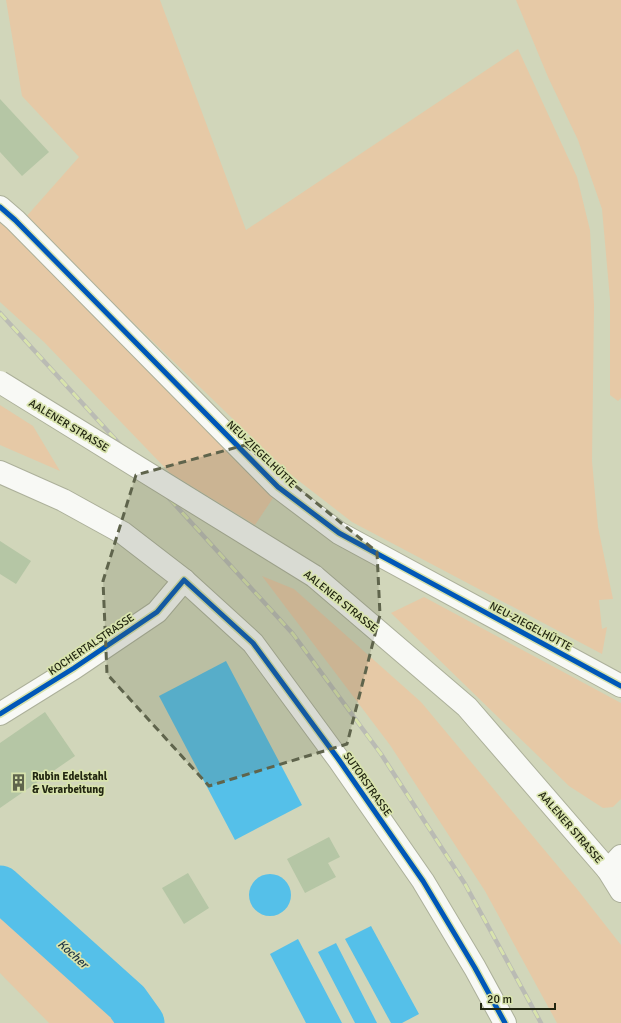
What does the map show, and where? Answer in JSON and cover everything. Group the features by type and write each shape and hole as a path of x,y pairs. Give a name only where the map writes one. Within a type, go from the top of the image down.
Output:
{"street":[{"name":"NEU-ZIEGELHÜTTE","path":"0,207 15,220 284,492 339,533 621,686"},
{"name":"AALENER STRASSE","path":"0,382 314,576 467,707 614,863 621,891"},
{"path":"0,472 63,500 123,533 184,580"},
{"name":"KOCHERTALSTRASSE","path":"0,714 74,668 157,612 184,580"},
{"name":"SUTORSTRASSE","path":"184,580 253,643 339,760 423,882 475,968 505,1023"}],"highlighted area":[{"path":"245,445 377,552 380,615 347,744 209,786 107,674 103,581 136,475"}],"shaded area":[{"path":"6,0 160,0 246,230 518,49 577,177 590,230 594,305 592,461 598,527 613,599 599,600 602,629 607,627 602,654 352,522 290,474 25,218 79,157 22,96"},
{"path":"516,0 621,0 621,398 618,401 610,395 610,299 602,209 578,140 548,77"},
{"path":"0,221 275,495 255,525 170,473 44,342 0,302"},
{"path":"0,405 33,426 60,471 0,445"},
{"path":"262,576 294,589 421,702 577,889 621,945 621,1023 557,1023 485,891 390,745"},
{"path":"424,597 621,703 621,799 613,807 603,808 569,786 391,613"},
{"path":"0,868 150,1003 163,1023 49,1023 0,973"}],"water":[{"path":"226,661 302,805 235,840 159,696"},
{"path":"266,874 274,874 282,877 288,883 291,895 288,907 282,913 274,916 266,916 258,913 252,907 249,899 249,891 252,883 258,877"},
{"path":"371,926 419,1014 402,1023 391,1023 345,939"},
{"path":"298,939 342,1023 306,1023 270,954"},
{"path":"336,943 377,1023 355,1023 318,952"}],"building":[{"path":"0,99 49,152 22,176 0,152"},
{"path":"0,541 31,561 16,584 0,574"},
{"name":"Rubin Edelstahl & Verarbeitung","path":"45,712 75,756 0,808 0,743"},
{"path":"329,837 340,857 328,863 336,877 305,893 287,859"},
{"path":"188,873 209,908 184,924 162,888"}],"waterway":[{"name":"Kocher","path":"0,888 127,1002 142,1023"}],"railway":[{"path":"0,313 293,634 381,754 465,884 541,1023"}],"cycle path":[{"path":"0,207 15,220 278,487 339,533 621,686"},
{"path":"0,714 74,668 157,612 184,580 253,643 339,760 423,881 475,968 505,1023"}],"place":[{"name":"Rubin Edelstahl & Verarbeitung","path":"19,782"}]}
